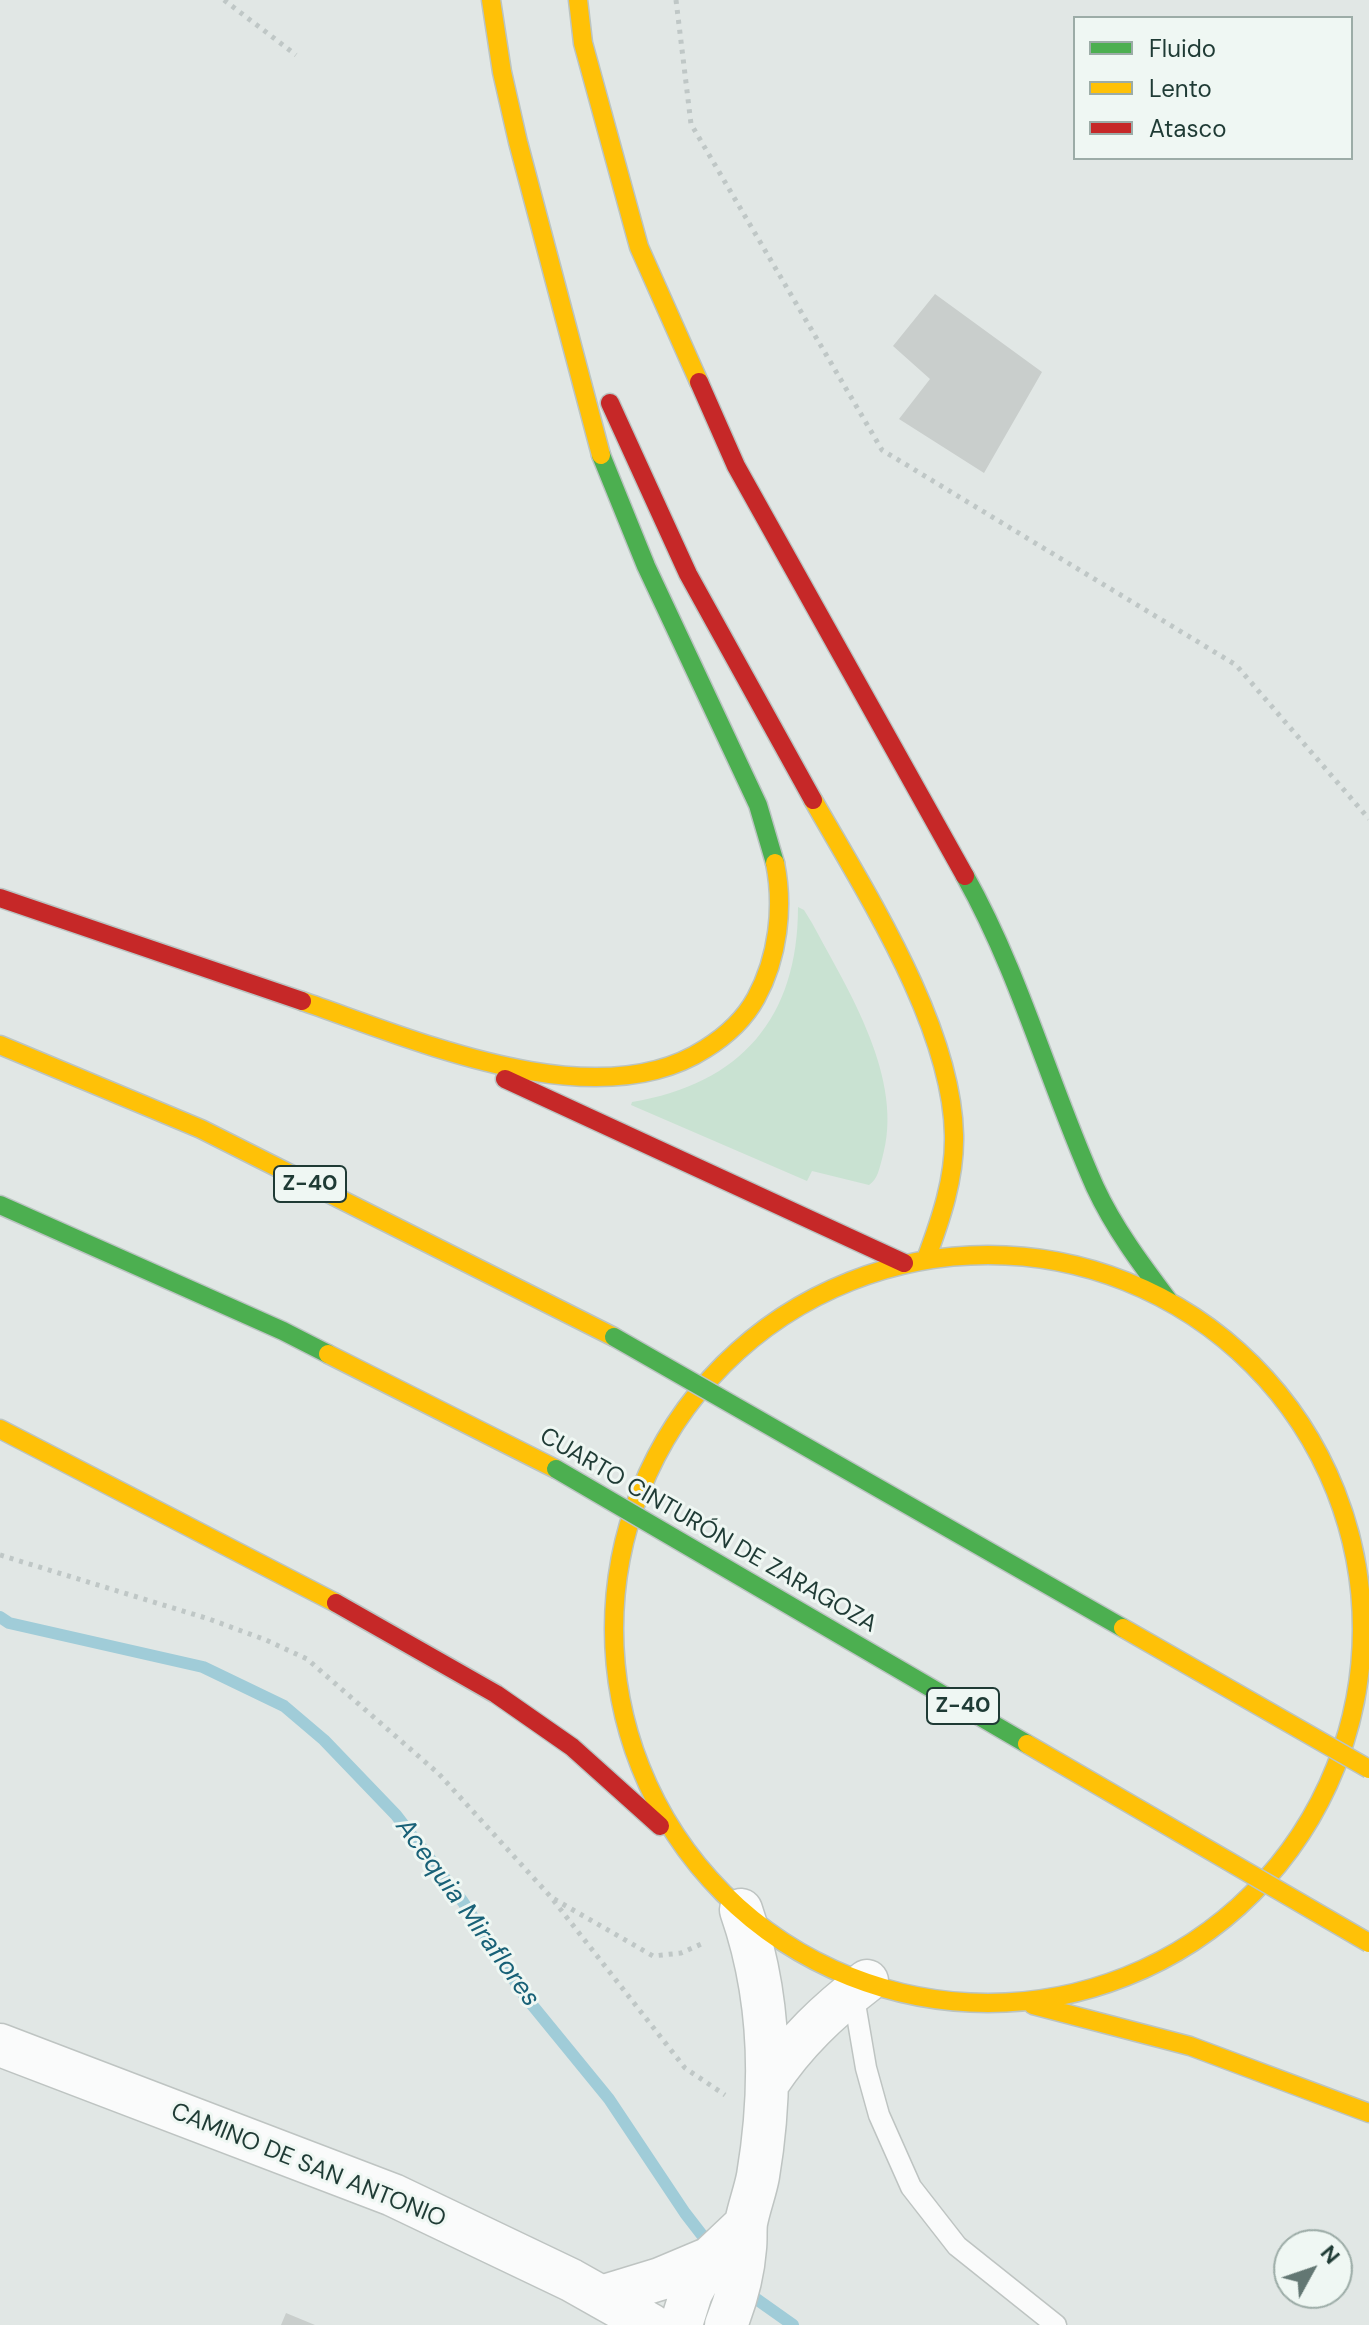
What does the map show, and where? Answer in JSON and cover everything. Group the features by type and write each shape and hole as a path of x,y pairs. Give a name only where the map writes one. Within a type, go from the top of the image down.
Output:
{"highway":[{"path":"0,898 434,1047 525,1069 608,1078 647,1074 694,1056 732,1031 761,991 777,941 779,892 769,840 747,782 646,566 607,471 533,206 501,69 491,0"},
{"path":"578,0 583,43 639,247 730,453 979,900 1096,1188 1130,1249 1170,1302"},
{"path":"556,284 688,573 892,944 923,1013 940,1060 953,1117 953,1167 942,1218 926,1259"},
{"name":"Z-40","path":"0,1045 201,1129 614,1337 1369,1769"},
{"path":"434,1047 904,1263"},
{"name":"CUARTO CINTURÓN DE ZARAGOZA","path":"0,1205 283,1331 556,1469 1369,1943"},
{"path":"1010,1255 1092,1269 1170,1302 1225,1339 1273,1386 1312,1441 1341,1501 1362,1597 1358,1695 1329,1788 1277,1871 1205,1937 1118,1982 1022,2003 957,2003 860,1986 779,1939 728,1924 650,1789 625,1719 614,1645 618,1571 637,1499 669,1432 714,1373 769,1324 833,1287 904,1263 1010,1255"},
{"path":"0,1429 367,1619 496,1694 572,1747 688,1853"},
{"path":"1341,1501 1369,1527"},
{"path":"1022,2003 1190,2046 1369,2113"}],"street":[{"path":"726,2325 742,2274 746,2224 756,2191 766,2102 767,2031 754,1947 728,1924"},
{"path":"766,2102 785,2058 808,2031 860,1986"},
{"name":"CAMINO DE SAN ANTONIO","path":"0,2045 393,2195 571,2280 651,2325"},
{"path":"681,2325 691,2293 710,2258 746,2224"},
{"path":"601,2297 660,2279 710,2258"}],"lane":[{"path":"860,1986 866,2068 879,2115 911,2187 957,2246 1056,2325"}],"path":[{"path":"224,0 296,55"},
{"path":"676,0 691,124 882,450 1236,665 1369,819"},
{"path":"0,1555 209,1619 307,1659 439,1774 550,1896 685,2068 766,2102"},
{"path":"550,1896 653,1956 681,1953 728,1924"}],"green space":[{"path":"798,907 804,910 842,977 870,1036 880,1067 886,1098 887,1129 879,1170 869,1185 812,1171 807,1181 631,1105 632,1102 670,1093 704,1080 732,1062 756,1039 774,1013 787,982 795,947"}],"building":[{"path":"935,294 1042,372 984,473 899,419 930,379 893,346"},
{"path":"286,2313 315,2325 281,2325"}],"waterway":[{"name":"Acequia Miraflores","path":"0,1617 9,1623 203,1667 284,1706 324,1740 396,1815 463,1902 524,1995 609,2099 712,2248"},
{"name":"Acequia Miraflores","path":"745,2291 793,2325"}],"traffic: fast":[{"path":"601,455 646,566 758,805 775,863"},
{"path":"965,876 1002,951 1102,1202 1168,1300"},
{"path":"0,1205 328,1354"},
{"path":"614,1337 1123,1628"},
{"path":"556,1469 1027,1744"}],"traffic: slow":[{"path":"491,0 502,72 518,142 601,455"},
{"path":"578,0 583,43 639,247 699,382"},
{"path":"813,800 903,962 939,1050 950,1093 954,1135 950,1183 926,1259"},
{"path":"302,1001 396,1035 504,1066 558,1075 611,1077 661,1069 720,1039 740,1020 756,998 770,966 777,932 779,897 775,863"},
{"path":"0,1045 201,1129 614,1337"},
{"path":"988,1255 1061,1263 1131,1284 1196,1318 1252,1365 1299,1421 1333,1486 1354,1556 1362,1629 1354,1702 1333,1772 1299,1837 1252,1893 1196,1940 1131,1974 1061,1995 988,2003 915,1995 845,1974 780,1940 724,1893 677,1837 643,1772 622,1702 614,1629 622,1556 643,1486 677,1421 724,1365 780,1318 845,1284 915,1263 988,1255"},
{"path":"328,1354 556,1469"},
{"path":"0,1429 336,1603"},
{"path":"1123,1628 1369,1769"},
{"path":"1027,1744 1369,1943"},
{"path":"1033,2005 1190,2046 1369,2113"}],"traffic: jam":[{"path":"699,382 736,466 965,876"},
{"path":"610,403 688,574 813,800"},
{"path":"0,898 302,1001"},
{"path":"505,1079 904,1263"},
{"path":"336,1603 496,1694 572,1747 660,1826"}]}
